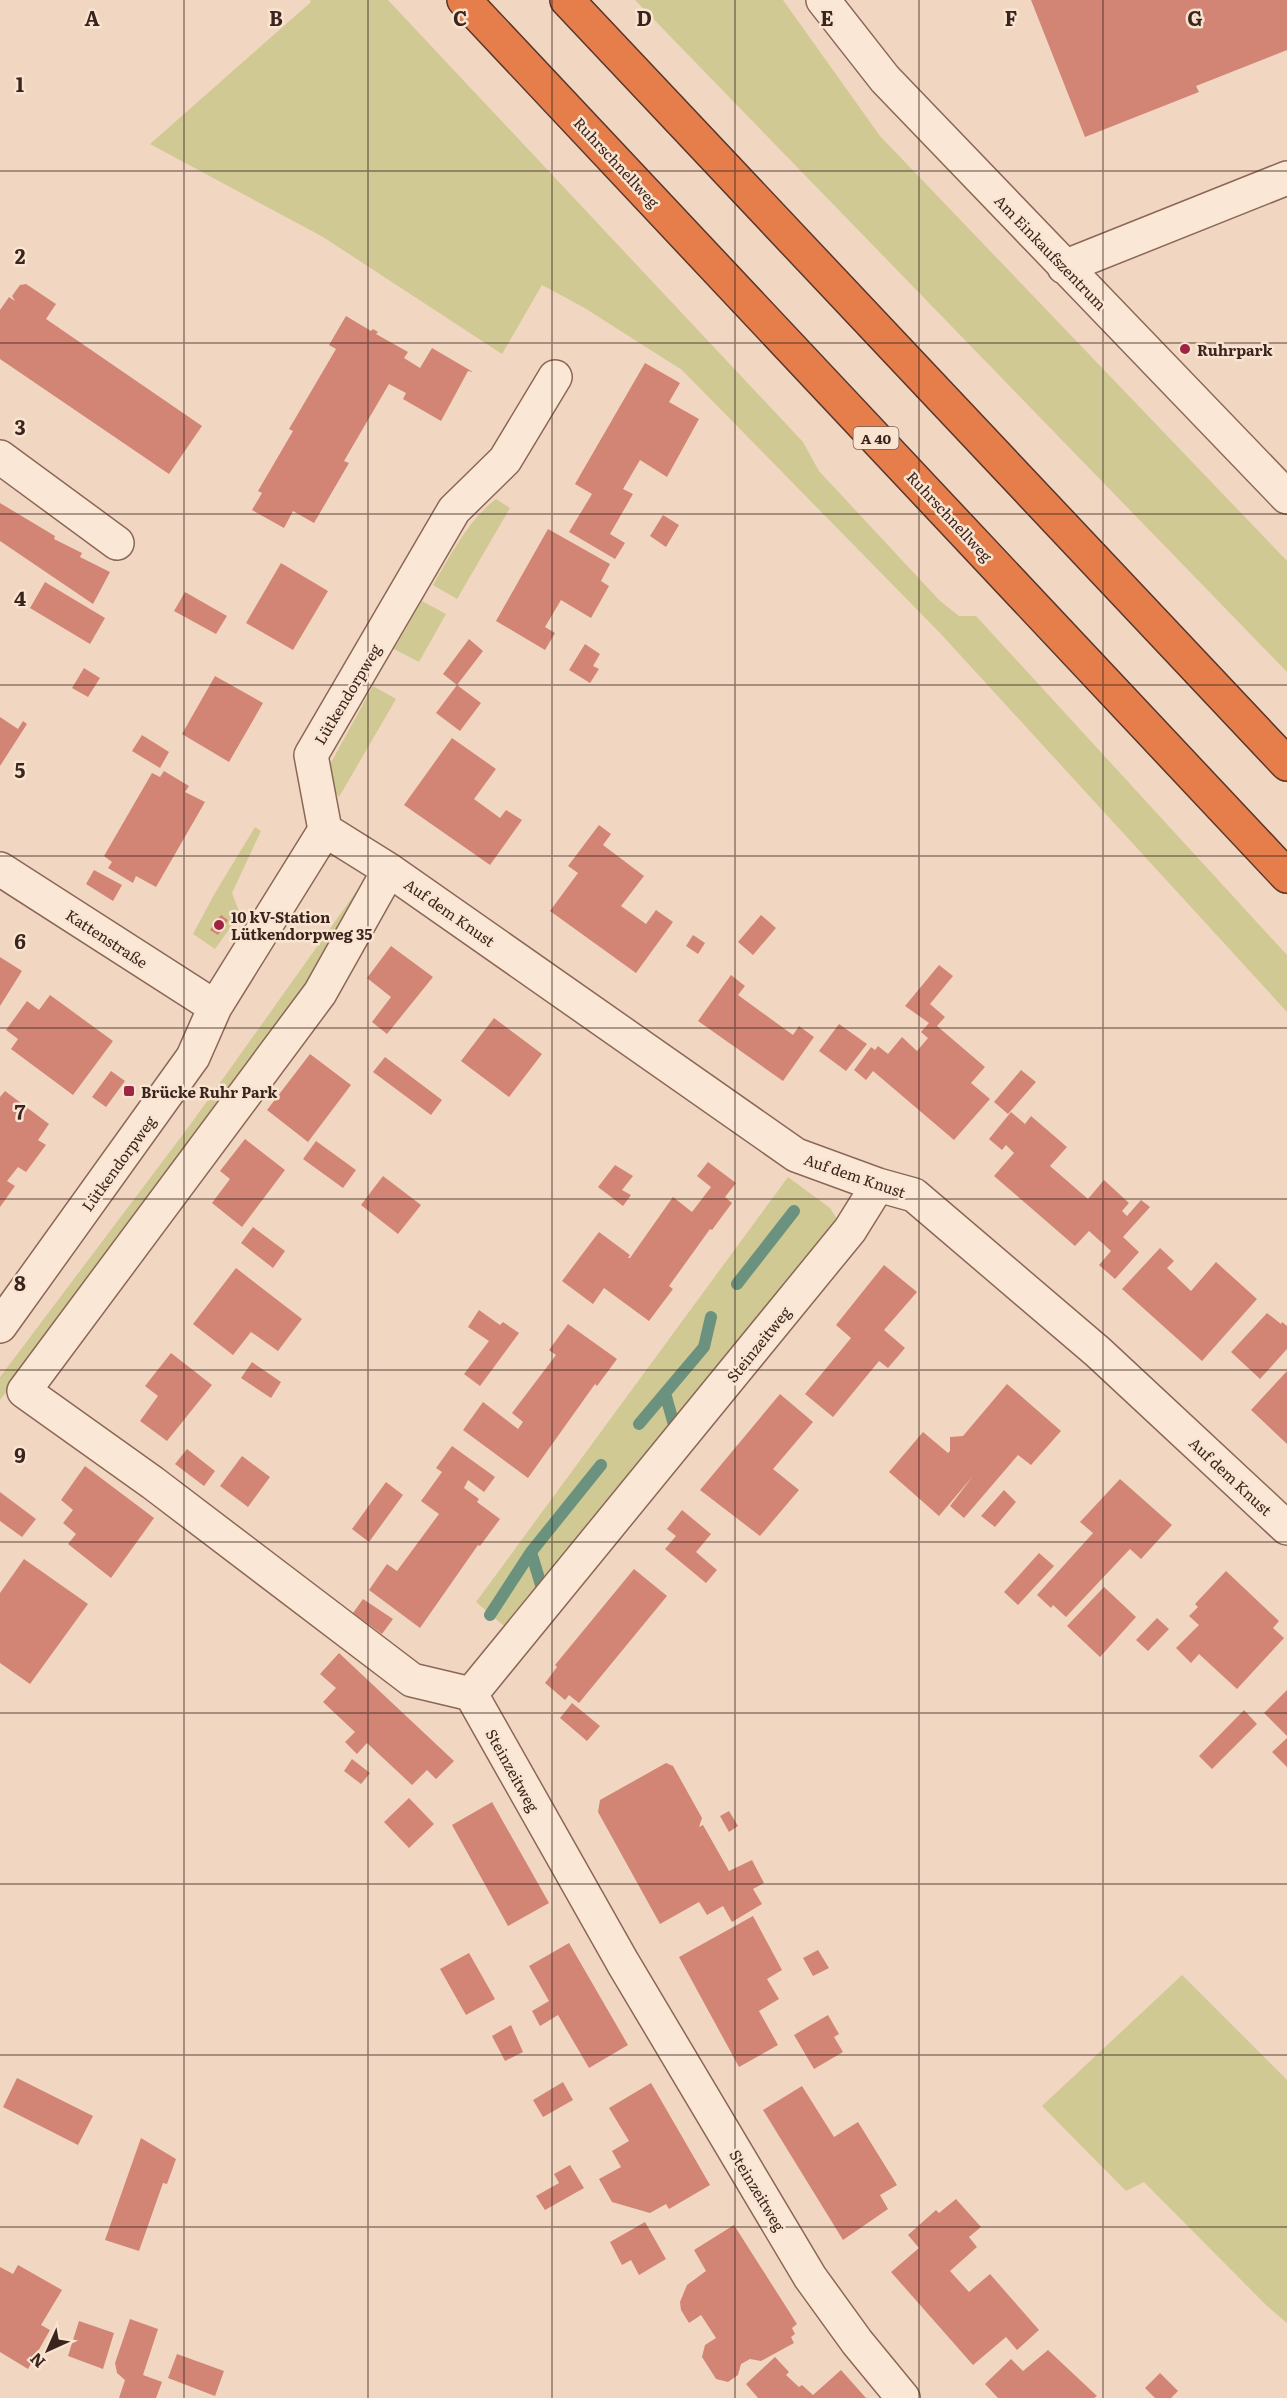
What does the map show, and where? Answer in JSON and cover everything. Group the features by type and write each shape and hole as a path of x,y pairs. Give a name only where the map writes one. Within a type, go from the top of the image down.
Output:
{"highway":[{"name":"Ruhrschnellweg","path":"464,0 1287,876"},
{"path":"567,0 1287,764"}],"street":[{"name":"Am Einkaufszentrum","path":"823,0 885,79 1287,497"},
{"path":"1064,267 1287,178"},
{"name":"Lütkendorpweg","path":"0,1326 193,1057 215,1007 326,830 311,755 454,510 505,460 555,377"},
{"path":"0,458 117,543"},
{"name":"Auf dem Knust","path":"326,830 389,870 796,1155 878,1185 914,1195 1098,1352 1287,1528"},
{"name":"Kattenstraße","path":"0,869 215,1007"},
{"path":"389,870 320,993 24,1391 153,1483 412,1680 471,1694"},
{"name":"Steinzeitweg","path":"878,1185 850,1230 471,1694 623,1963 810,2277 857,2342 903,2398"}],"shaded area":[{"path":"310,0 388,0 803,442 819,471 940,601 959,616 976,616 1287,955 1287,1012 940,633 682,370 583,307 542,285 502,354 323,237 150,144 311,2"},
{"path":"635,0 783,0 880,136 1287,561 1287,672"},
{"path":"496,499 510,508 457,599 433,585 469,527"},
{"path":"422,601 446,614 419,662 394,649"},
{"path":"373,686 396,699 339,797 334,791 328,768"},
{"path":"255,827 261,831 232,893 240,914 215,949 193,934"},
{"path":"356,892 363,894 314,982 0,1400 0,1377 190,1125"},
{"path":"788,1177 830,1208 837,1219 835,1230 504,1626 476,1602"},
{"path":"1182,1975 1287,2080 1287,2323 1266,2305 1144,2182 1126,2191 1042,2106"}],"building":[{"path":"1031,0 1287,0 1287,50 1196,86 1199,92 1085,137"},
{"path":"26,284 56,304 46,319 202,426 169,474 0,359 0,310 9,297 15,301 12,296 20,285"},
{"path":"346,316 371,331 373,329 378,332 376,334 408,352 404,358 420,368 432,348 473,372 468,371 441,421 403,399 406,393 389,384 344,461 349,463 314,523 293,511 284,528 252,510 262,493 258,491 293,431 289,429 336,349 329,345"},
{"path":"645,363 680,383 669,402 699,419 667,477 640,460 623,489 633,494 610,534 625,543 615,559 569,532 592,494 575,484"},
{"path":"0,503 55,536 54,539 82,553 80,557 110,572 93,604 0,541"},
{"path":"663,515 679,525 666,547 650,536"},
{"path":"548,529 610,564 601,581 609,586 591,618 561,600 545,627 555,633 545,650 496,621"},
{"path":"281,563 328,591 293,650 246,623"},
{"path":"45,582 105,618 90,644 30,608"},
{"path":"185,592 227,616 216,634 174,611"},
{"path":"469,639 483,651 457,685 443,674"},
{"path":"585,644 600,654 593,666 599,669 590,683 569,670"},
{"path":"84,668 100,678 88,697 72,688"},
{"path":"215,676 263,703 229,762 182,734"},
{"path":"457,685 481,703 460,731 436,713"},
{"path":"0,717 18,729 23,721 27,724 0,766"},
{"path":"142,735 169,752 160,768 132,751"},
{"path":"452,738 496,769 474,799 500,818 506,810 522,820 490,865 404,805"},
{"path":"164,771 189,786 185,792 205,802 156,887 136,876 133,883 108,868 112,862 104,856 152,773 160,777"},
{"path":"599,825 611,834 603,845 644,876 621,906 646,924 656,910 673,922 636,973 550,911 578,873 568,866"},
{"path":"94,870 122,885 113,901 86,884"},
{"name":"10 kV-Station Lütkendorpweg 35","path":"221,915 228,920 218,935 210,930"},
{"path":"761,915 776,928 753,955 738,942"},
{"path":"693,935 705,943 698,954 686,946"},
{"path":"391,946 433,977 387,1034 372,1022 391,997 367,978"},
{"path":"0,957 22,971 0,1006"},
{"path":"939,965 953,976 930,1004 945,1017 937,1026 985,1067 971,1083 990,1099 954,1140 873,1071 866,1080 854,1070 871,1047 875,1050 878,1046 888,1054 902,1037 917,1051 928,1038 921,1032 929,1023 905,1006"},
{"path":"731,975 745,986 738,995 793,1035 799,1026 814,1037 783,1081 698,1021"},
{"path":"50,995 113,1041 73,1095 11,1049 18,1039 6,1030 27,1001 39,1010"},
{"path":"494,1018 542,1054 509,1097 461,1061"},
{"path":"839,1024 867,1044 846,1071 819,1051"},
{"path":"310,1054 351,1085 308,1142 267,1110"},
{"path":"385,1057 442,1100 431,1115 373,1072"},
{"path":"1021,1070 1036,1082 1008,1114 994,1102"},
{"path":"111,1071 125,1081 106,1107 92,1097"},
{"path":"5,1091 49,1124 38,1140 46,1145 26,1172 18,1167 7,1181 15,1186 0,1207 0,1097"},
{"path":"1011,1112 1025,1124 1031,1116 1067,1147 1050,1166 1088,1199 1104,1180 1129,1203 1122,1211 1127,1216 1141,1200 1150,1207 1123,1237 1139,1252 1115,1279 1099,1265 1111,1251 1089,1231 1075,1246 994,1176 1014,1153 1006,1145 1002,1150 989,1139"},
{"path":"245,1139 285,1170 242,1227 212,1203 230,1179 220,1171"},
{"path":"316,1141 356,1170 343,1188 303,1159"},
{"path":"708,1162 736,1183 725,1197 732,1203 712,1230 710,1229 669,1286 673,1289 649,1321 604,1288 593,1304 562,1281 599,1232 630,1255 628,1258 630,1258 673,1197 692,1212 711,1187 697,1176"},
{"path":"615,1165 633,1176 622,1190 631,1195 623,1206 598,1187"},
{"path":"383,1176 421,1205 398,1234 361,1205"},
{"path":"253,1227 285,1251 273,1268 241,1243"},
{"path":"1160,1248 1174,1261 1167,1268 1191,1291 1216,1262 1257,1299 1202,1361 1122,1289"},
{"path":"884,1265 917,1292 884,1330 905,1348 888,1368 879,1361 833,1417 805,1394 851,1338 836,1325"},
{"path":"236,1268 302,1319 278,1351 251,1332 233,1355 193,1324"},
{"path":"479,1310 500,1325 503,1322 519,1333 480,1386 464,1374 489,1341 468,1327"},
{"path":"1267,1313 1287,1326 1287,1349 1260,1379 1231,1352"},
{"path":"568,1324 617,1359 597,1386 595,1384 528,1478 463,1430 483,1402 518,1429 523,1422 512,1413 556,1355 549,1350"},
{"path":"171,1353 212,1385 167,1441 140,1421 158,1396 145,1386"},
{"path":"252,1362 281,1382 271,1398 241,1378"},
{"path":"1287,1371 1287,1444 1251,1410"},
{"path":"1007,1384 1061,1431 1031,1465 1018,1455 964,1518 950,1506 973,1476 939,1516 889,1472 923,1432 948,1453 950,1437 963,1436"},
{"path":"780,1394 813,1422 773,1469 799,1490 760,1536 700,1490"},
{"path":"452,1446 495,1477 484,1492 468,1480 464,1488 479,1499 477,1502 500,1519 480,1546 478,1545 420,1628 369,1590 387,1564 397,1571 439,1514 421,1501 442,1472 436,1468"},
{"path":"187,1449 215,1471 204,1486 175,1464"},
{"path":"242,1456 270,1477 248,1507 220,1486"},
{"path":"85,1466 154,1518 111,1578 68,1544 76,1534 63,1523 73,1510 61,1500"},
{"path":"1120,1479 1172,1525 1141,1559 1130,1549 1066,1617 1053,1605 1051,1608 1037,1595 1093,1533 1080,1522"},
{"path":"386,1482 403,1495 369,1542 352,1529"},
{"path":"1004,1490 1016,1502 995,1527 981,1516"},
{"path":"0,1492 36,1519 22,1537 0,1521"},
{"path":"682,1510 711,1534 696,1552 717,1570 706,1583 665,1549 676,1536 667,1529"},
{"path":"1039,1553 1054,1566 1018,1605 1004,1592"},
{"path":"24,1559 88,1604 30,1684 0,1663 0,1593"},
{"path":"634,1569 667,1596 579,1703 569,1695 565,1700 545,1683 557,1667 555,1665"},
{"path":"1226,1571 1279,1621 1273,1628 1284,1638 1237,1689 1199,1654 1191,1663 1176,1648 1199,1625 1189,1616 1198,1607 1195,1604"},
{"path":"1104,1587 1136,1617 1100,1657 1067,1626"},
{"path":"363,1599 393,1619 382,1634 353,1613"},
{"path":"1157,1618 1169,1629 1148,1651 1136,1640"},
{"path":"339,1653 454,1761 436,1779 427,1770 412,1785 367,1743 357,1754 345,1742 355,1732 323,1702 336,1688 320,1674"},
{"path":"1287,1690 1287,1736 1264,1713"},
{"path":"572,1703 600,1726 587,1741 560,1718"},
{"path":"1244,1710 1257,1724 1212,1769 1199,1756"},
{"path":"1287,1738 1287,1767 1272,1752"},
{"path":"352,1759 370,1773 361,1784 344,1771"},
{"path":"666,1763 673,1766 702,1818 699,1827 703,1825 729,1871 752,1860 764,1883 753,1889 762,1904 732,1922 723,1906 707,1915 699,1902 660,1924 598,1812 600,1800"},
{"path":"409,1798 434,1824 409,1848 384,1822"},
{"path":"492,1802 549,1903 508,1926 452,1825"},
{"path":"729,1811 738,1826 729,1832 720,1816"},
{"path":"753,1916 782,1970 767,1979 779,1999 759,2011 778,2045 739,2067 679,1957"},
{"path":"569,1943 628,2045 589,2068 558,2015 540,2026 532,2011 549,2001 529,1966"},
{"path":"818,1950 829,1968 813,1976 803,1958"},
{"path":"469,1953 495,1999 466,2015 440,1969"},
{"path":"828,2015 839,2034 834,2037 843,2052 814,2069 794,2035"},
{"path":"511,2025 523,2052 505,2061 492,2036"},
{"path":"17,2078 93,2116 78,2145 3,2107"},
{"path":"563,2082 573,2100 543,2117 533,2100"},
{"path":"651,2083 710,2185 669,2209 666,2204 650,2213 612,2202 599,2179 621,2167 612,2151 629,2141 609,2108"},
{"path":"802,2086 834,2137 858,2122 897,2185 880,2195 888,2209 843,2240 763,2110"},
{"path":"141,2138 176,2159 167,2184 163,2183 139,2251 105,2240"},
{"path":"570,2165 584,2188 545,2210 536,2196 559,2183 554,2174"},
{"path":"956,2199 981,2227 969,2237 977,2247 950,2271 969,2292 990,2274 1039,2330 1017,2350 1006,2337 973,2365 891,2272 919,2248 908,2235 936,2210 939,2213"},
{"path":"645,2222 666,2259 639,2275 631,2260 622,2265 610,2242"},
{"path":"734,2225 797,2324 792,2328 795,2334 791,2337 794,2343 761,2361 750,2359 741,2364 738,2375 728,2382 716,2379 702,2357 705,2345 716,2338 701,2315 689,2323 681,2310 680,2302 687,2285 706,2271 694,2250"},
{"path":"18,2265 62,2290 41,2325 50,2330 28,2369 0,2352 0,2267 13,2274"},
{"path":"130,2319 158,2329 143,2375 162,2382 156,2398 119,2398 125,2380 117,2373 115,2363"},
{"path":"79,2321 114,2333 103,2369 68,2356"},
{"path":"1048,2350 1097,2396 1094,2398 998,2398 985,2384 1011,2359 1023,2371"},
{"path":"177,2354 224,2371 215,2396 168,2378"},
{"path":"775,2357 789,2372 786,2375 799,2387 802,2385 813,2395 841,2370 866,2398 758,2398 746,2384"},
{"path":"1160,2373 1178,2391 1171,2398 1155,2398 1145,2388"}],"waterway":[{"path":"737,1284 794,1211"},
{"path":"639,1424 704,1347 711,1317"},
{"path":"665,1393 674,1425"},
{"path":"490,1615 531,1552 601,1465"},
{"path":"531,1552 541,1585"}],"place":[{"name":"Ruhrpark","path":"1185,349"},
{"name":"10 kV-Station Lütkendorpweg 35","path":"219,925"},
{"name":"Brücke Ruhr Park","path":"129,1091"}]}
